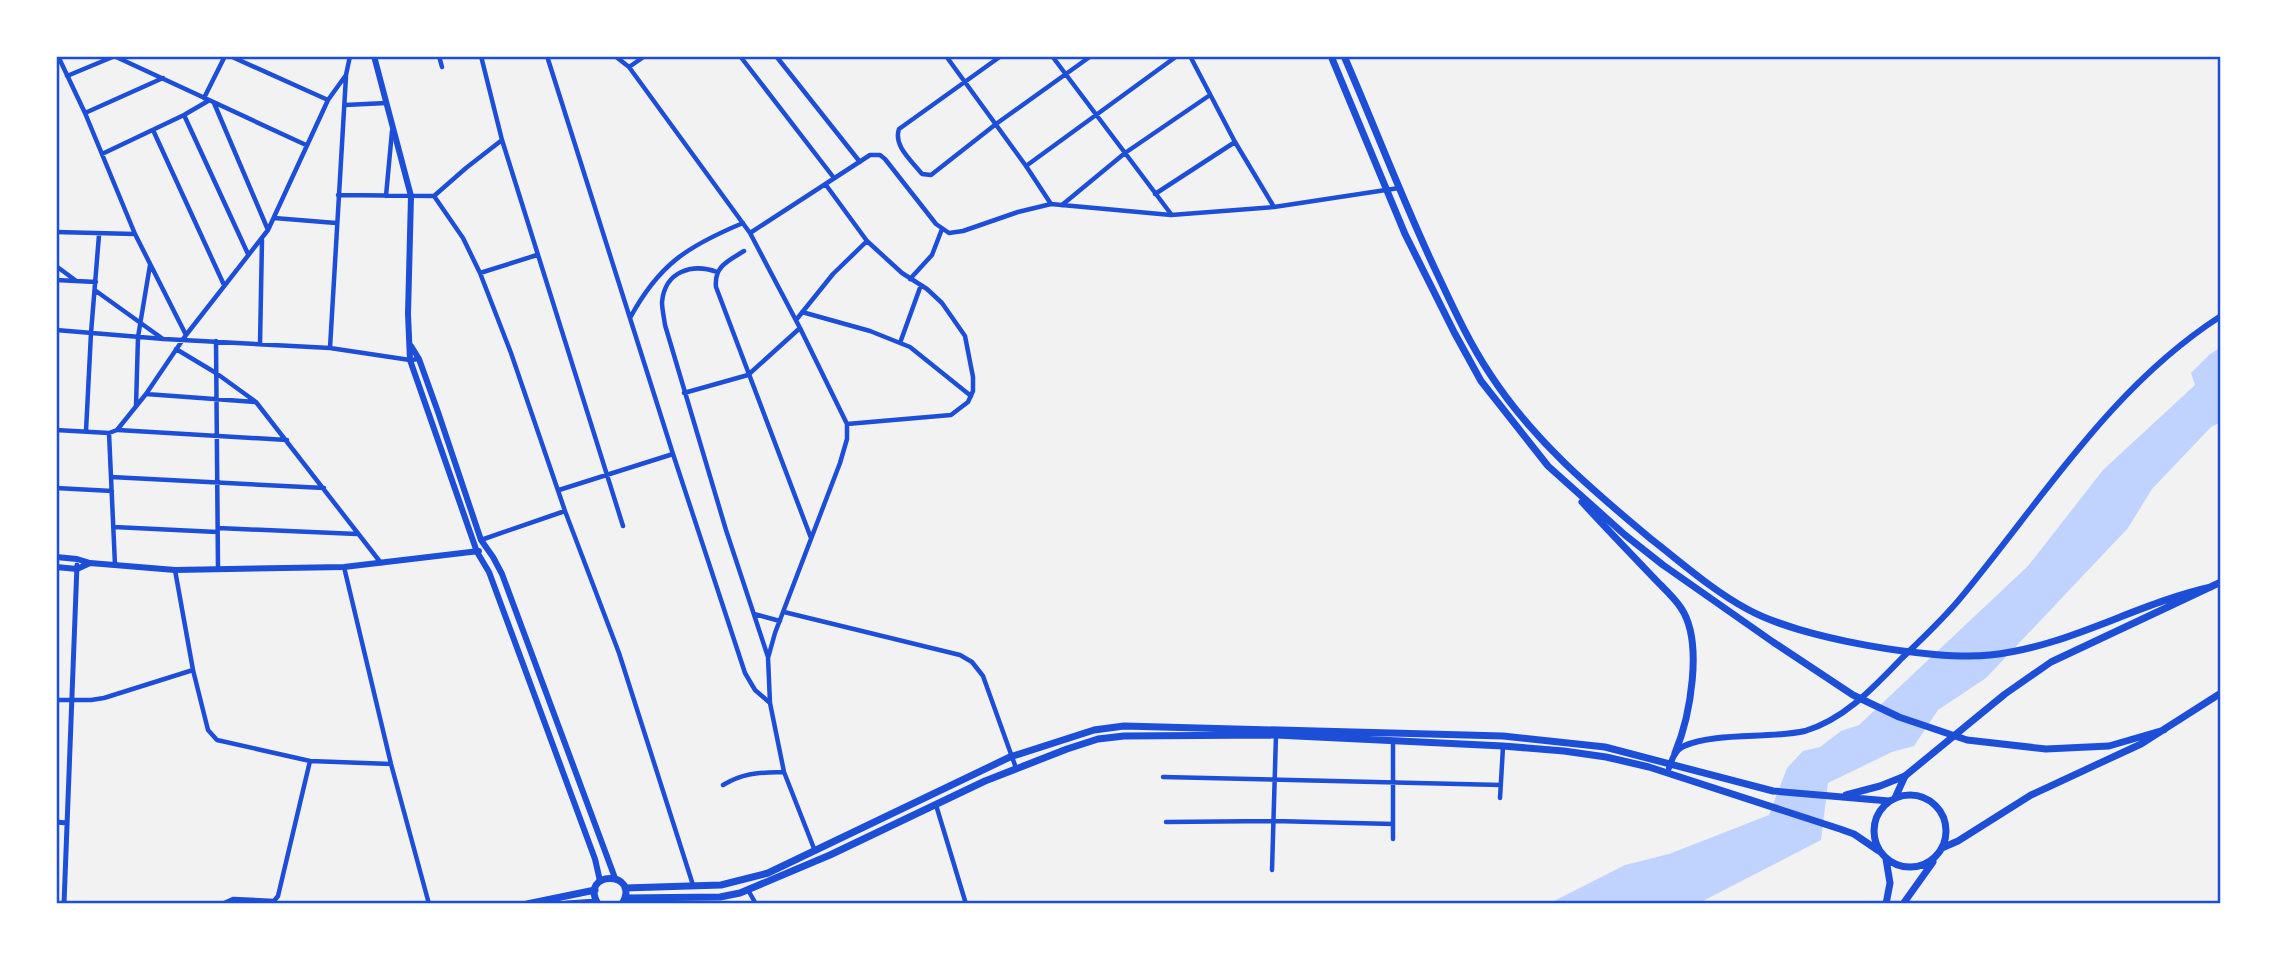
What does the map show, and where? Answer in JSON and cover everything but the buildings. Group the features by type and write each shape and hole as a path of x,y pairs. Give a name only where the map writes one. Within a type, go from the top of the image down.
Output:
{"main road":[{"path":"374,56 411,196 408,314 410,360 477,552 489,572 595,859 600,881"},
{"path":"1331,56 1411,246 1481,381 1548,466 1682,609 1691,635 1691,697 1684,732 1667,773"},
{"path":"1344,56 1458,319 1489,373 1518,414 1582,482 1717,590 1747,609 1767,618 1818,633 1920,653 1990,655 2074,635 2144,607 2211,587"},
{"path":"1675,753 1683,746 1705,741 1805,731 1842,713 1856,702 1956,603 2110,412 2169,354 2221,316"},
{"path":"411,344 438,412 481,540 502,574 615,878 625,888 693,887 742,881 768,873 1010,757 1094,730 1154,725 1503,736 1605,747 1773,791 1892,800 1906,795 1917,795 1937,806 1943,815 1946,838 1936,858 1903,904"},
{"path":"430,415 438,412"},
{"path":"1548,466 1634,542 1773,642 1853,695 1899,717 1967,740 2046,749 2109,746 2164,730"},
{"path":"56,557 90,563 175,570 344,567 488,549"},
{"path":"56,568 78,569 90,563"},
{"path":"1838,797 1905,776 2005,694 2052,662 2221,582"},
{"path":"1942,848 2031,795 2141,744 2221,693"},
{"path":"625,888 624,902 721,901 1016,769 1088,743 1124,736 1276,736 1393,741 1503,746 1606,757 1667,773 1840,829 1854,834 1879,850"},
{"path":"1905,776 1892,800 1878,815 1874,827 1879,850 1886,859 1906,868 1927,864 1936,858"},
{"path":"816,852 820,859"},
{"path":"1886,859 1890,883 1886,904"},
{"path":"527,904 594,890 600,881 615,878"},
{"path":"567,904 597,903 594,890"}],"street":[{"path":"58,56 85,113 135,234 184,338"},
{"path":"67,76 115,56 306,145"},
{"path":"102,154 184,115 209,100 225,56"},
{"path":"230,56 328,100"},
{"path":"439,56 442,67"},
{"path":"481,56 502,140 623,526"},
{"path":"547,56 745,673 755,691 770,704"},
{"path":"615,56 629,67 750,233 848,424 840,463 768,658"},
{"path":"629,67 645,56"},
{"path":"740,56 834,178"},
{"path":"776,56 860,162"},
{"path":"946,56 1051,204"},
{"path":"1001,56 899,129 898,140 901,148 922,174 931,174 1091,56"},
{"path":"1052,56 1171,215"},
{"path":"1026,166 1177,56"},
{"path":"1190,56 1235,142 1274,206"},
{"path":"330,348 348,57"},
{"path":"117,430 268,230 328,100 346,75"},
{"path":"85,113 163,78"},
{"path":"1062,205 1125,153 1210,95"},
{"path":"209,100 268,230"},
{"path":"345,105 386,103"},
{"path":"184,115 248,254"},
{"path":"386,196 393,126"},
{"path":"153,130 224,285"},
{"path":"338,195 434,196 502,140"},
{"path":"1155,194 1235,142"},
{"path":"750,233 870,155 880,155 885,159 942,229 956,233 1051,204 1171,215 1274,206 1399,188"},
{"path":"826,185 867,242 942,303 965,336 973,377 968,402 951,415 848,424"},
{"path":"434,196 463,237 511,353 565,511 618,653 693,887"},
{"path":"274,218 336,223"},
{"path":"630,319 642,296 659,274 702,241 743,223"},
{"path":"910,279 933,255 942,229"},
{"path":"56,232 135,234"},
{"path":"86,432 99,235"},
{"path":"260,344 262,239"},
{"path":"796,320 832,274 867,242"},
{"path":"744,251 721,265 717,272 716,287 811,539"},
{"path":"480,273 537,255"},
{"path":"135,407 138,337 150,263"},
{"path":"56,266 75,281"},
{"path":"717,272 690,268 676,274 667,284 662,301 665,325 768,658 770,704 784,772 816,852"},
{"path":"56,280 96,282"},
{"path":"900,343 920,285"},
{"path":"95,291 164,339"},
{"path":"802,313 870,331 910,347 971,396"},
{"path":"684,393 748,375 800,328"},
{"path":"56,330 330,348 419,359"},
{"path":"216,341 218,569"},
{"path":"176,349 256,402 381,563"},
{"path":"146,394 256,402"},
{"path":"56,430 216,434 287,440"},
{"path":"108,433 115,565"},
{"path":"559,490 673,454"},
{"path":"111,477 324,488"},
{"path":"56,488 112,491"},
{"path":"481,540 565,511"},
{"path":"114,527 357,534"},
{"path":"64,904 77,559"},
{"path":"344,567 391,764 429,904"},
{"path":"175,570 193,670 208,730 212,736 218,740 310,761 391,764"},
{"path":"783,612 960,655 972,662 984,676 1016,769"},
{"path":"754,614 780,621"},
{"path":"56,700 104,698 193,670"},
{"path":"1272,870 1276,736"},
{"path":"1393,741 1393,839"},
{"path":"1500,798 1503,746"},
{"path":"222,904 233,899 274,901 278,896 310,761"},
{"path":"723,785 750,773 784,772"},
{"path":"1163,778 1501,785"},
{"path":"936,805 966,904"},
{"path":"56,822 67,823"},
{"path":"1166,822 1393,824"},
{"path":"748,890 756,904"}],"water":[{"path":"2221,347 2221,422 2211,427 2152,489 2128,528 1986,678 1938,710 1914,746 1892,752 1828,783 1821,840 1697,904 1548,904 1625,865 1669,854 1769,815 1787,768 1803,751 1820,747 1841,731 1859,725 2028,566 2103,470 2195,385 2191,373"}]}
